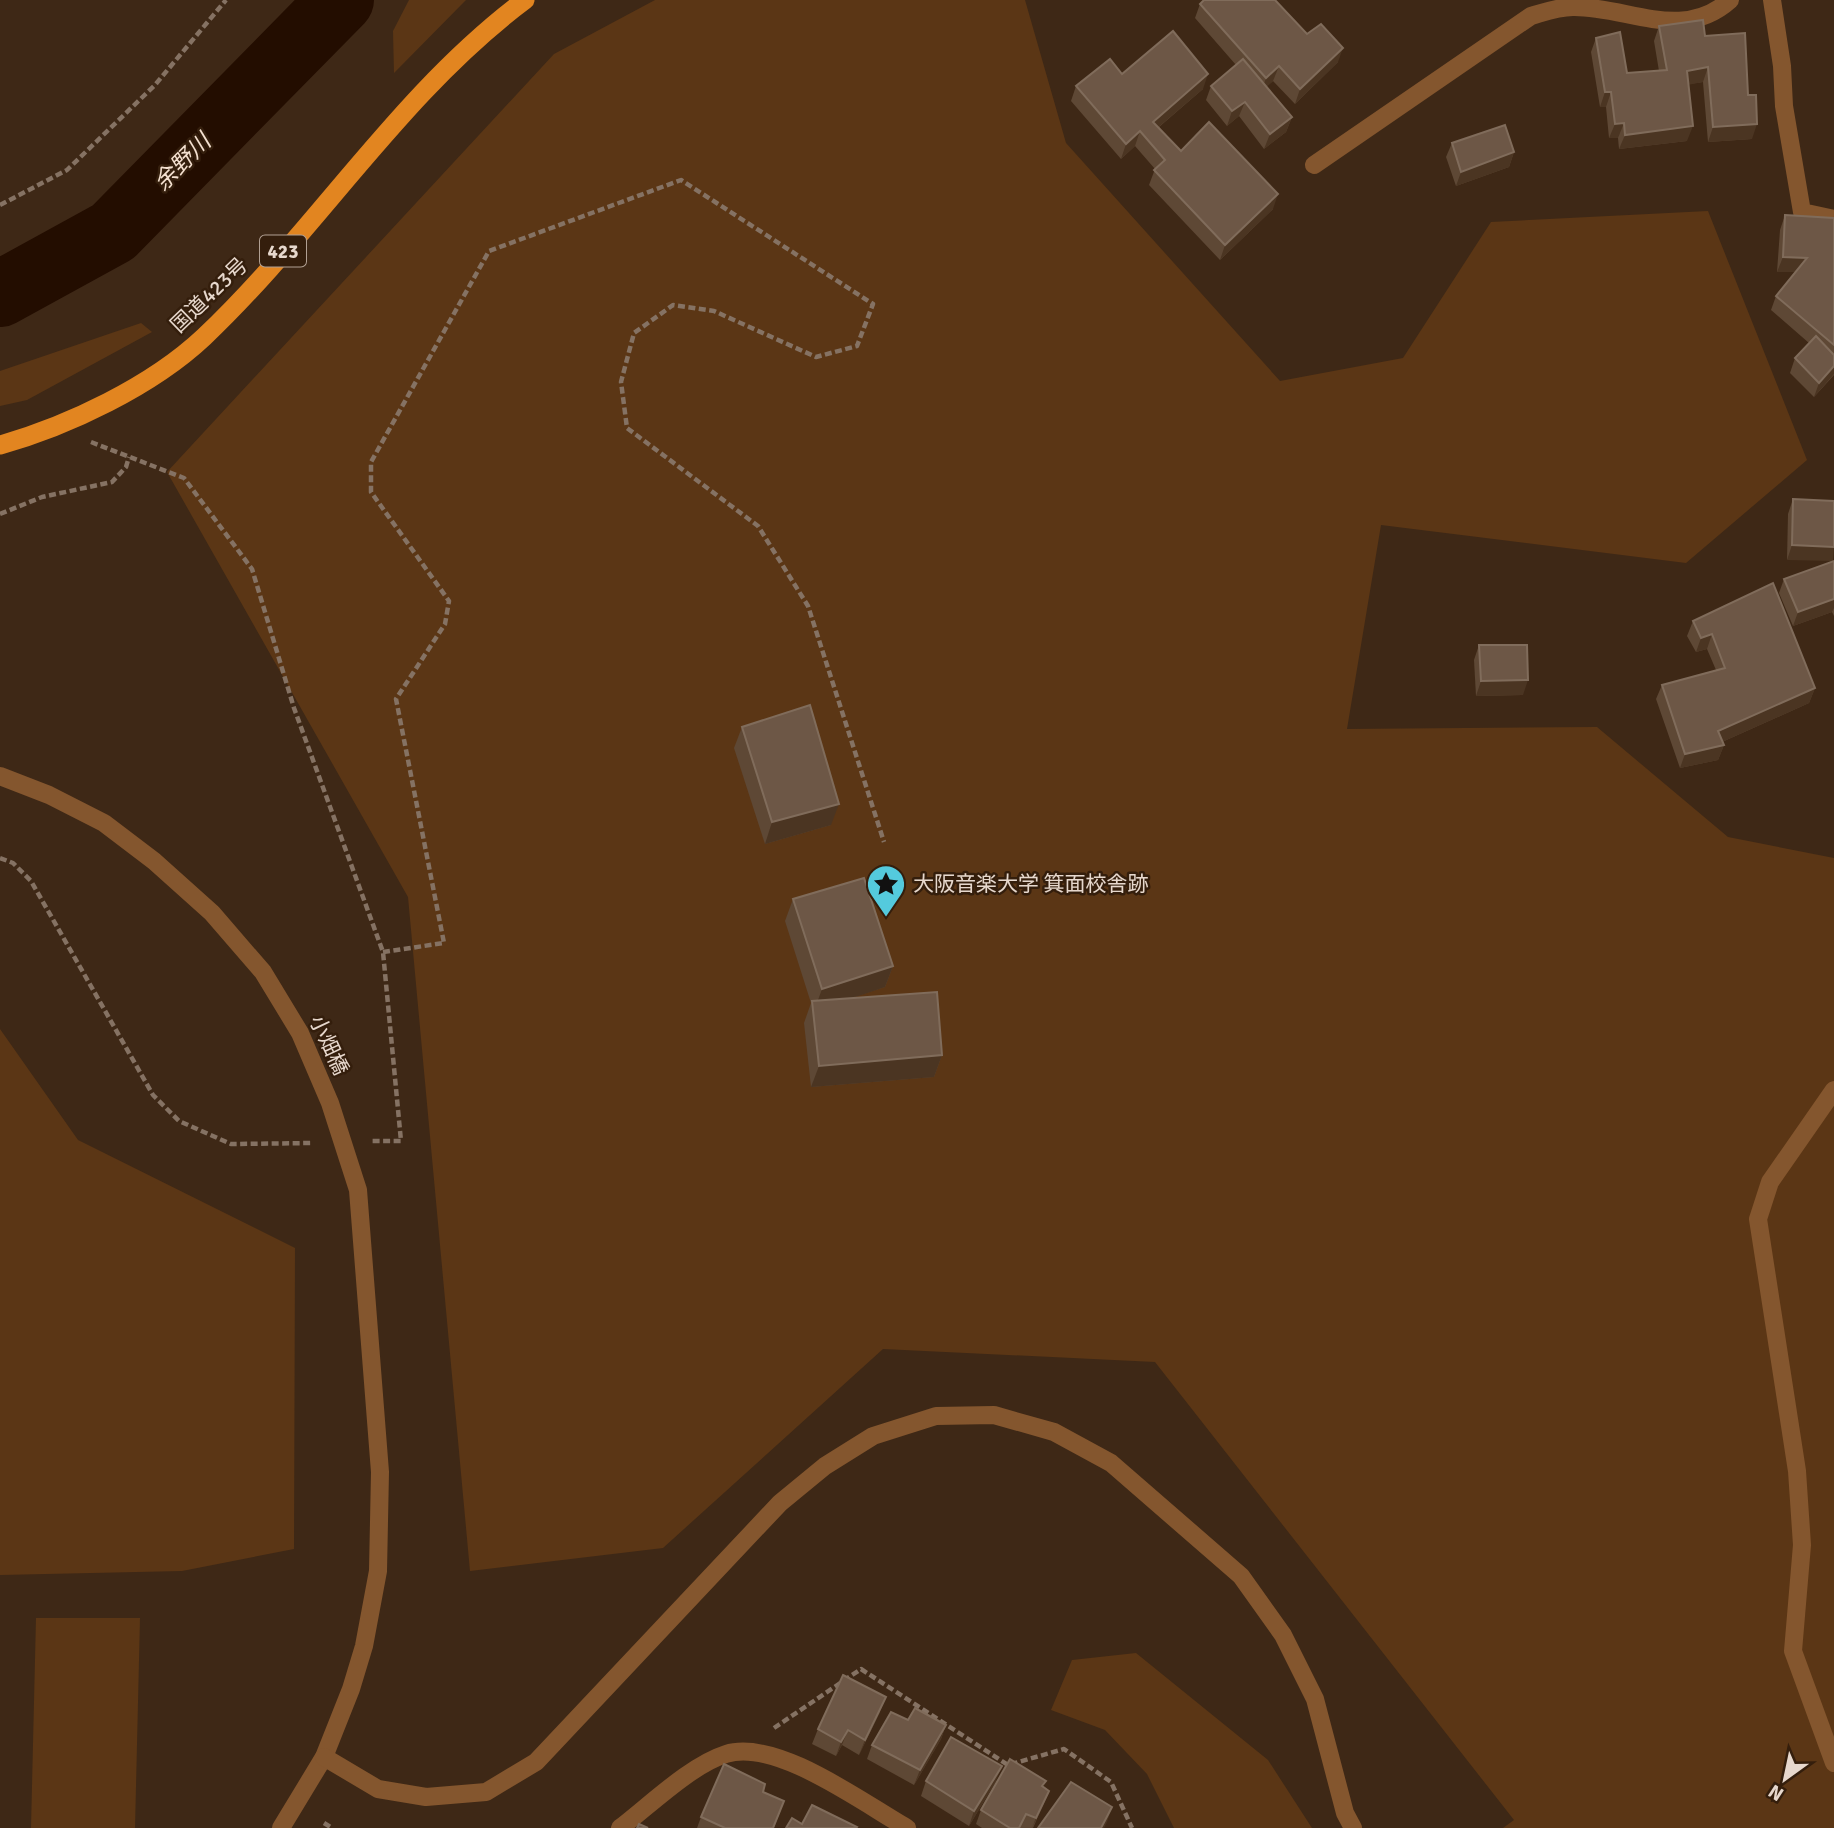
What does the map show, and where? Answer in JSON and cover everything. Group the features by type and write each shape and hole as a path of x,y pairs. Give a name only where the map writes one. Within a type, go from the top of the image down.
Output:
{"highway":[{"name":"国道423号","path":"0,445 79,415 147,379 202,338 418,100 501,18 525,0"}],"street":[{"path":"1314,165 1531,16 1557,8 1576,7 1628,17 1690,21 1715,13 1730,0"},
{"path":"1772,0 1782,66 1784,106 1802,212 1834,219"},
{"name":"小畑橋","path":"0,776 50,795 104,822 154,860 212,913 263,972 300,1033 330,1103 358,1190 380,1472 381,1530 373,1604 351,1689 324,1757 281,1828"},
{"path":"1834,1090 1770,1182 1758,1219 1797,1471 1802,1545 1793,1651 1834,1763"},
{"path":"324,1757 378,1789 426,1797 486,1791 536,1762 780,1503 825,1466 873,1436 936,1416 994,1415 1055,1432 1111,1463 1241,1576 1283,1635 1315,1699 1345,1813 1353,1828"},
{"path":"620,1828 705,1764 728,1753 760,1751 784,1757 907,1828"}],"path":[{"path":"0,205 67,170 155,85 226,0"},
{"path":"383,952 444,943 396,699 445,624 449,601 371,492 371,463 489,251 681,180 873,304 857,346 816,357 714,311 673,305 634,333 621,382 627,428 758,526 808,607 884,842"},
{"path":"90,442 184,478 252,569 294,708 383,952 401,1141 362,1142"},
{"path":"0,514 42,497 112,482 126,467 129,457"},
{"path":"0,858 13,863 31,881 153,1095 179,1121 231,1144 323,1142"},
{"path":"760,1751 776,1724 861,1669 1008,1765 1064,1749 1111,1782 1132,1828"},
{"path":"324,1823 332,1828"}],"shaded area":[{"path":"409,0 466,0 394,73 393,31"},
{"path":"655,0 1025,0 1066,143 1280,381 1403,358 1491,222 1708,211 1807,460 1686,563 1381,525 1347,729 1597,727 1728,837 1834,858 1834,1828 1503,1828 1514,1820 1155,1362 883,1349 663,1548 470,1571 408,897 167,472 554,54"},
{"path":"141,323 152,332 27,400 0,406 0,371"},
{"path":"0,1029 78,1140 295,1248 294,1549 182,1571 0,1575"},
{"path":"36,1618 140,1618 135,1828 31,1828"},
{"path":"1136,1653 1268,1760 1312,1828 1174,1828 1147,1774 1105,1730 1051,1710 1072,1660"}],"building":[{"path":"1204,0 1275,0 1307,34 1321,24 1343,48 1300,89 1279,66 1266,78 1200,4"},
{"path":"1703,20 1705,36 1745,33 1748,95 1756,95 1757,124 1713,127 1708,67 1687,71 1693,126 1625,135 1624,123 1615,124 1611,92 1605,92 1596,38 1620,32 1627,73 1667,70 1659,26"},
{"path":"1173,31 1208,74 1153,122 1181,151 1209,122 1278,194 1225,245 1154,170 1165,160 1140,131 1126,144 1076,86 1110,59 1122,74"},
{"path":"1243,59 1292,117 1270,134 1245,102 1232,111 1211,86"},
{"path":"1505,125 1514,152 1461,172 1452,143"},
{"path":"1785,215 1834,218 1834,345 1776,296 1807,258 1783,257"},
{"path":"1816,336 1834,355 1834,366 1819,383 1795,358"},
{"path":"1793,499 1834,501 1834,547 1792,545"},
{"path":"1834,561 1834,599 1798,612 1784,579"},
{"path":"1773,583 1815,688 1718,731 1724,745 1685,754 1662,685 1725,668 1712,634 1701,638 1693,621"},
{"path":"1479,645 1527,645 1528,680 1481,681"},
{"path":"810,705 839,804 772,822 742,727"},
{"path":"864,878 893,966 822,989 793,899"},
{"path":"937,992 942,1055 819,1066 812,1001"},
{"path":"843,1675 886,1697 865,1740 848,1730 841,1742 818,1729"},
{"path":"915,1708 946,1725 920,1770 872,1745 891,1712 908,1720"},
{"path":"951,1737 1002,1766 974,1811 926,1781"},
{"path":"1010,1759 1046,1781 1042,1786 1049,1791 1036,1818 1026,1814 1019,1828 1010,1828 981,1810"},
{"path":"724,1764 765,1784 763,1792 784,1801 773,1828 725,1828 701,1817"},
{"path":"1071,1782 1112,1807 1101,1828 1038,1828"},
{"path":"812,1805 857,1827 786,1828 792,1818 802,1824"}],"waterway":[{"name":"余野川","path":"0,294 113,232 341,0"}],"place":[{"name":"大阪音楽大学 箕面校舎跡","path":"886,918"}]}
